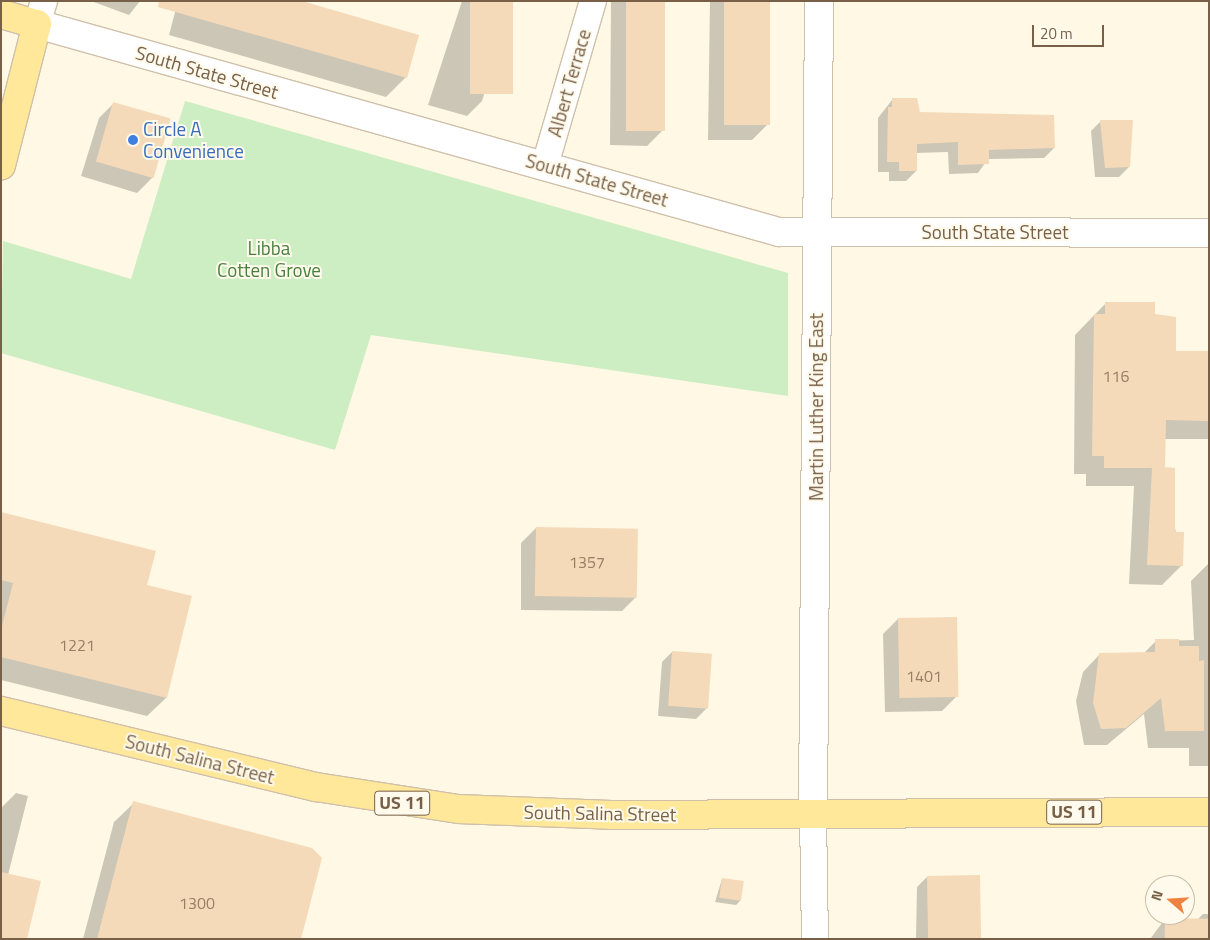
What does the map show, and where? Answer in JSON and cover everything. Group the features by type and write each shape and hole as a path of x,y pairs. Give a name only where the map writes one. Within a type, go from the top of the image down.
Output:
{"main road":[{"name":"South State Street","path":"1,14 41,13"},
{"path":"1,165 41,13"},
{"name":"South Salina Street","path":"1,711 398,803 611,815 1209,812"}],"street":[{"name":"Albert Terrace","path":"545,165 593,1"},
{"name":"Martin Luther King East","path":"813,814 819,1"},
{"name":"South State Street","path":"41,13 545,165 779,232 817,235 1209,233"},
{"path":"813,814 814,939"}],"green space":[{"name":"Libba Cotten Grove","path":"185,101 788,273 788,396 371,335 335,450 1,353 3,241 131,279"}],"building":[{"path":"159,1 302,1 419,35 407,78 158,7"},
{"path":"470,1 513,1 513,94 470,94"},
{"path":"626,1 665,1 665,131 626,131"},
{"path":"724,1 770,1 770,125 724,125"},
{"path":"892,98 917,98 920,112 1054,115 1055,148 989,150 989,164 958,165 958,142 917,144 917,171 899,171 899,162 887,162 888,107 892,107"},
{"name":"Circle A Convenience","path":"113,102 171,119 154,178 96,162"},
{"path":"1100,120 1133,120 1130,167 1105,168"},
{"path":"1105,302 1155,302 1155,314 1176,317 1176,351 1209,351 1209,421 1166,420 1165,467 1175,468 1175,532 1184,532 1183,566 1147,565 1152,468 1104,468 1104,456 1092,456 1094,314 1105,314"},
{"path":"1,512 156,551 147,585 192,596 167,698 1,657 1,630 13,583 1,580"},
{"path":"536,527 638,529 637,598 535,596"},
{"path":"957,617 958,697 899,698 898,618"},
{"path":"1155,639 1179,639 1179,646 1199,646 1199,661 1204,660 1204,731 1165,731 1161,698 1126,728 1101,729 1093,703 1099,653 1155,652"},
{"path":"672,651 712,654 708,709 668,706"},
{"path":"133,801 312,848 322,858 301,939 97,939"},
{"path":"1,872 41,881 27,939 1,939"},
{"path":"980,875 981,939 928,939 927,876"},
{"path":"722,878 744,881 741,901 719,898"},
{"path":"1195,919 1209,919 1209,939 1165,939 1165,925 1195,925"}],"place":[{"name":"Circle A Convenience","path":"133,140"}]}
